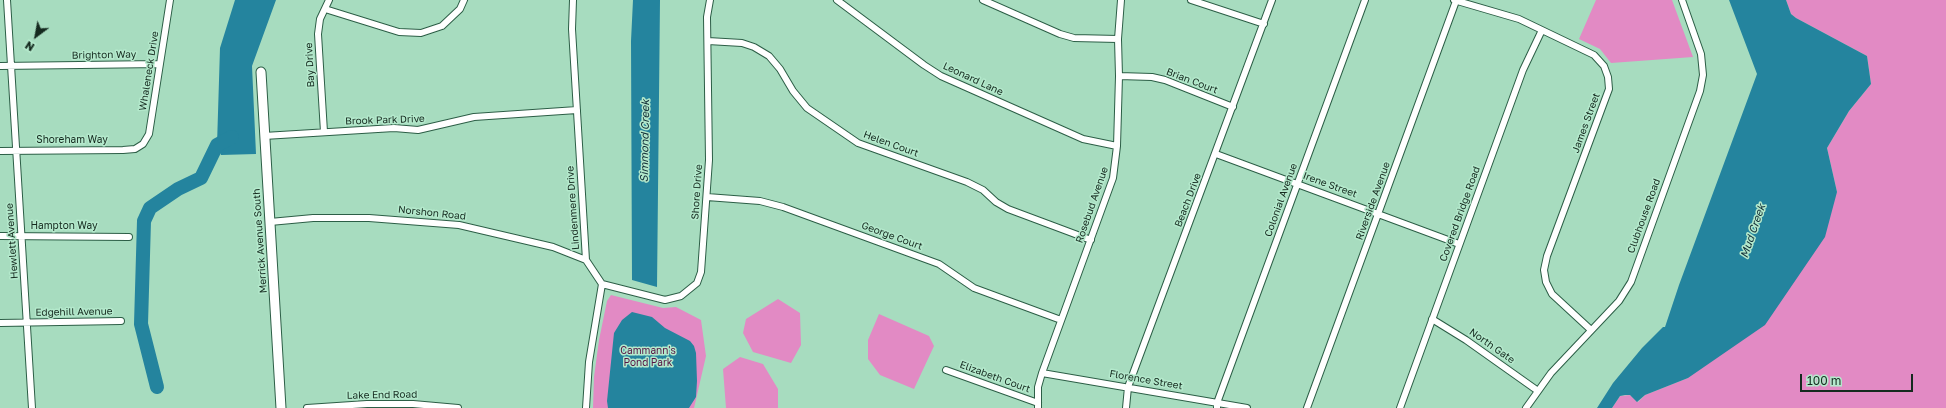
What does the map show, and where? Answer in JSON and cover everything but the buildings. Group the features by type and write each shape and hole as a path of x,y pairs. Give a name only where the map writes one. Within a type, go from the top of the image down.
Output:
{"street":[{"name":"Hewlett Avenue","path":"7,0 32,408"},
{"name":"Whaleneck Drive","path":"143,144 149,134 170,0"},
{"name":"Bay Drive","path":"324,132 318,34 320,19 329,0"},
{"path":"325,9 399,32 421,33 437,28 452,18 460,9 464,0"},
{"name":"Lindenmere Drive","path":"573,0 572,29 586,260 602,284"},
{"name":"Shore Drive","path":"602,284 665,300 681,296 692,289 697,283 701,272 709,160 707,17 710,0"},
{"name":"Leonard Lane","path":"836,0 924,65 942,76 1083,139 1117,146"},
{"path":"983,0 1060,34 1074,38 1118,40"},
{"name":"Rosebud Avenue","path":"1038,406 1038,386 1042,373 1113,178 1117,146 1119,76 1118,40 1121,0"},
{"path":"1191,0 1264,24"},
{"name":"Beach Drive","path":"1126,408 1128,387 1216,154 1272,0"},
{"name":"Colonial Avenue","path":"1217,405 1365,0"},
{"name":"James Street","path":"1455,0 1516,18 1594,55 1604,66 1608,77 1606,97 1547,256 1544,270 1546,282 1552,294 1590,330"},
{"name":"Riverside Avenue","path":"1307,408 1455,0"},
{"name":"Clubhouse Road","path":"1526,408 1550,373 1619,300 1630,282 1700,91 1703,75 1701,54 1682,0"},
{"name":"Covered Bridge Road","path":"1400,408 1523,70 1542,30"},
{"name":"Helen Court","path":"708,41 742,43 754,47 769,56 780,69 792,91 806,108 858,143 967,182 983,190 996,202 1008,209 1091,240"},
{"name":"Brighton Way","path":"0,66 160,64"},
{"name":"Merrick Avenue South","path":"261,72 281,408"},
{"name":"Brian Court","path":"1119,76 1152,77 1165,80 1233,107"},
{"name":"Brook Park Drive","path":"264,136 394,128 418,130 474,117 577,110"},
{"name":"Shoreham Way","path":"0,151 123,150 135,149 143,144"},
{"name":"Irene Street","path":"1216,154 1459,244"},
{"name":"George Court","path":"707,197 760,201 784,207 939,264 974,288 1061,320"},
{"name":"Norshon Road","path":"270,222 313,218 369,218 459,225 553,247 586,260"},
{"name":"Hampton Way","path":"0,236 129,237"},
{"path":"586,408 589,362 602,284"},
{"name":"North Gate","path":"1432,319 1538,391"},
{"name":"Edgehill Avenue","path":"0,323 121,321"},
{"name":"Elizabeth Court","path":"946,370 1038,406"},
{"name":"Florence Street","path":"1042,373 1128,387 1217,405 1247,408"},
{"name":"Lake End Road","path":"307,408 367,404 413,404 458,408"}],"green space":[{"path":"1596,0 1672,0 1693,57 1611,63 1600,49 1579,39"},
{"path":"1786,0 1946,0 1946,408 1612,408 1620,396 1630,395 1638,402 1645,395 1688,378 1837,192 1827,148 1849,111 1871,84 1867,56 1796,18 1791,14"},
{"name":"Cammann's Pond Park","path":"611,295 663,308 676,307 701,320 706,356 694,408 593,408 594,377 599,340 607,301"},
{"path":"778,299 800,313 801,345 791,363 753,352 743,333 746,319"},
{"path":"879,314 929,336 934,346 914,389 880,375 868,359 868,340"},
{"path":"740,357 763,364 778,389 778,408 726,408 723,369"}],"water":[{"path":"235,0 276,0 252,66 256,154 221,155 217,145 220,48"},
{"name":"Simmond Creek","path":"633,0 660,0 657,287 632,280 631,41"},
{"name":"Mud Creek","path":"1729,0 1786,0 1791,14 1796,18 1867,56 1871,84 1849,111 1827,148 1837,192 1825,237 1765,325 1688,378 1645,395 1637,402 1630,395 1625,395 1620,396 1612,408 1597,408 1613,383 1642,348 1663,327 1665,327 1757,74"},
{"name":"Cammann's Pond Park","path":"632,312 652,317 665,328 690,341 694,346 696,353 696,397 689,408 608,408 607,401 614,333 622,320"}],"waterway":[{"path":"157,387 141,324 144,221 150,208 178,189 201,178 217,145 232,137"}]}
